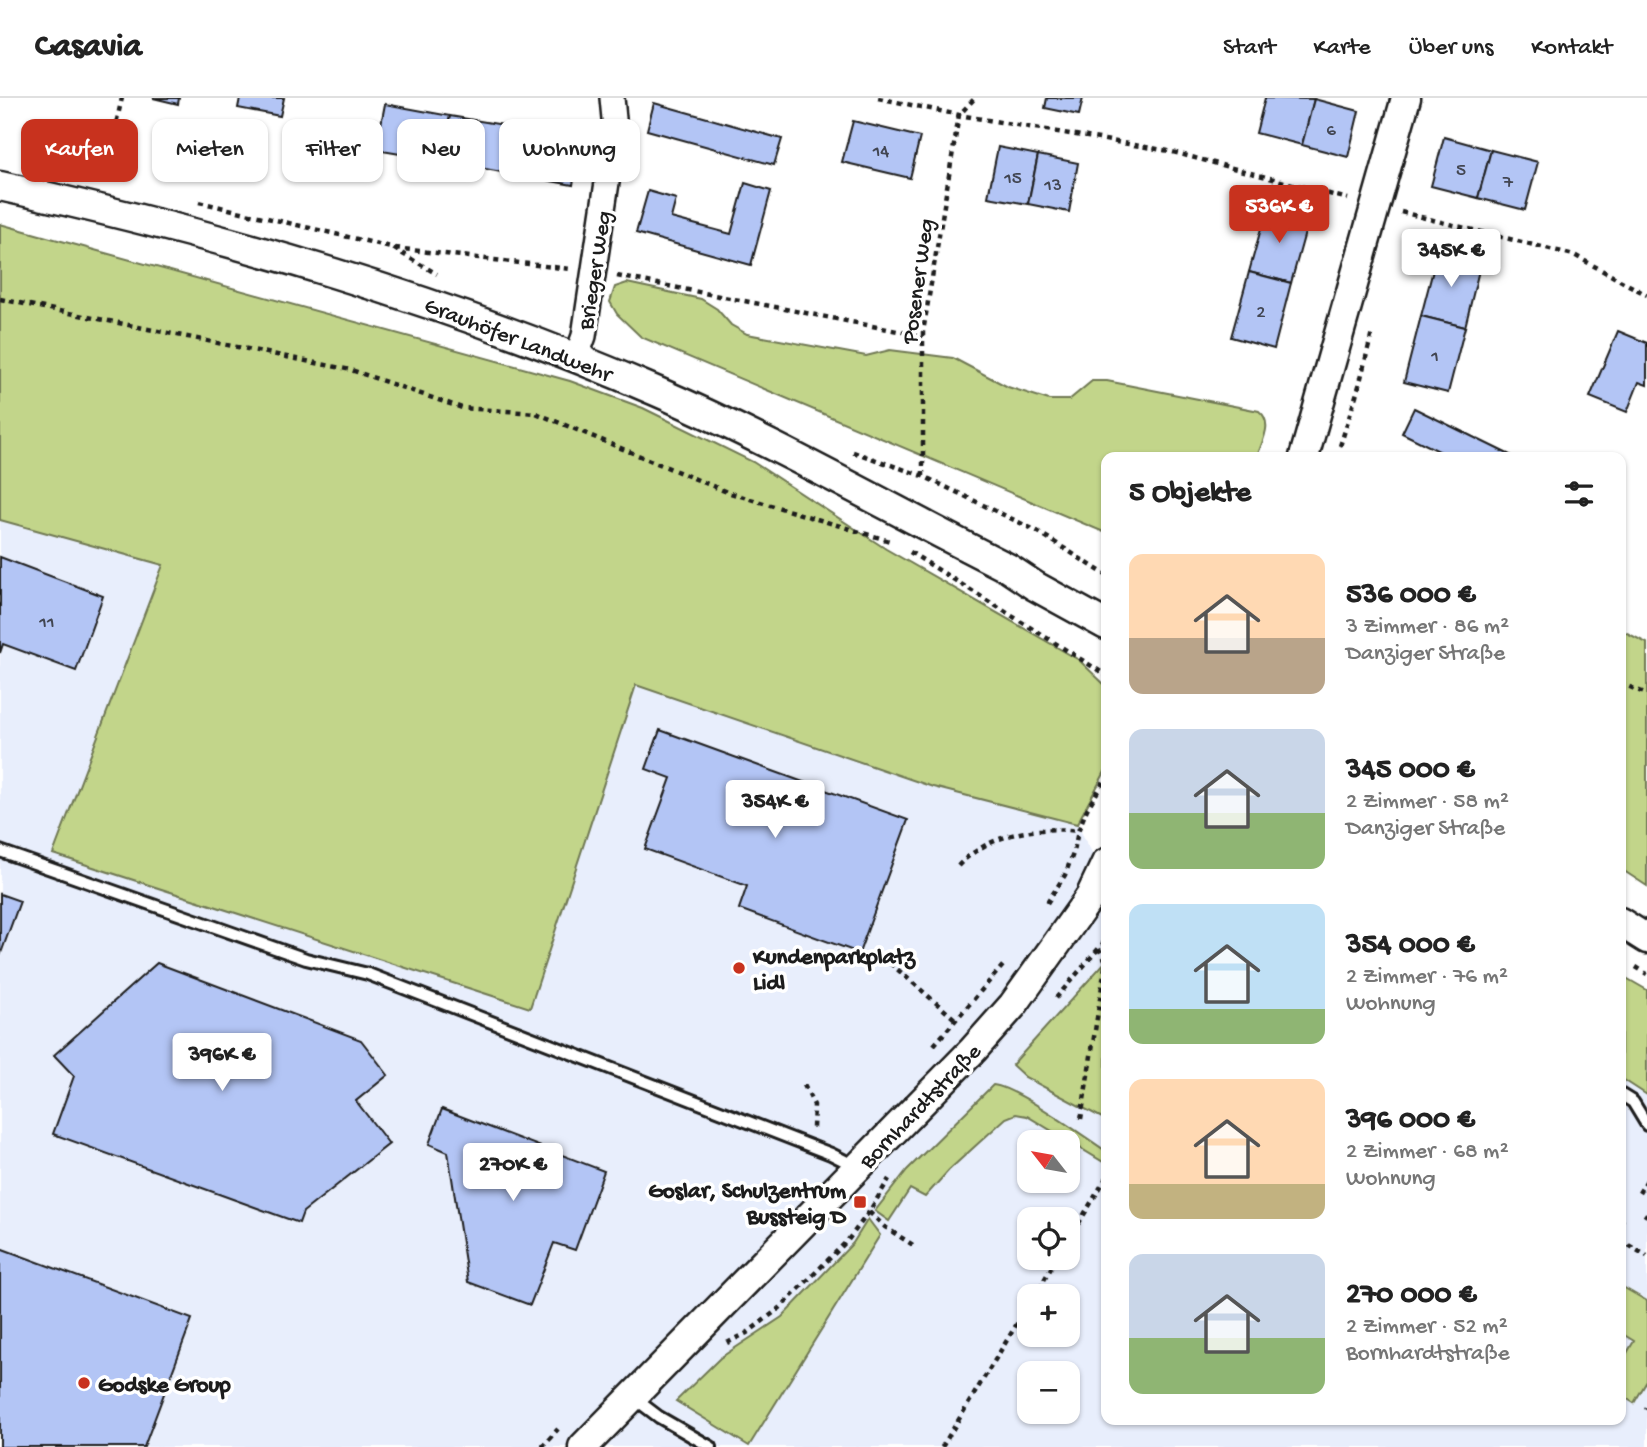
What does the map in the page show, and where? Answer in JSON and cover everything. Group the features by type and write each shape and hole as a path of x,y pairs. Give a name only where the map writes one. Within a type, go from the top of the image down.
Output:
{"street":[{"name":"Brieger Weg","path":"576,358 584,336 615,129 612,98"},
{"path":"1305,452 1406,98"},
{"name":"Grauhöfer Landwehr","path":"0,186 91,206 332,271 576,358 752,436 1008,568 1101,622"},
{"name":"Grauhöfer Landwehr","path":"1008,568 1040,578 1101,611"},
{"name":"Bornhardtstraße","path":"583,1447 973,1050 1013,1005 1098,890"},
{"path":"1626,926 1647,939"}],"lane":[{"path":"0,851 306,959 368,974 812,1147 859,1168"},
{"path":"1626,1098 1633,1102 1647,1125"},
{"path":"632,1396 659,1417 711,1447"}],"path":[{"path":"117,119 122,98"},
{"path":"878,98 960,115 1169,150 1574,256 1647,295"},
{"path":"960,115 975,98"},
{"name":"Posener Weg","path":"923,475 923,337 960,115"},
{"path":"391,247 593,271 923,337"},
{"path":"0,299 351,370 462,408 536,413 727,492 893,542"},
{"path":"905,550 1101,672"},
{"path":"1626,685 1647,694"},
{"path":"1045,907 1065,875 1078,831 1101,786"},
{"path":"958,866 972,851 1029,830 1054,828 1078,831"},
{"path":"930,1051 1008,959"},
{"path":"890,963 956,1020"},
{"path":"1081,1119 1101,993"},
{"path":"804,1085 814,1105 812,1147"},
{"path":"1639,1193 1647,1180"},
{"path":"1080,1221 1101,1186"},
{"path":"869,1212 885,1227 916,1247"},
{"path":"1626,1244 1647,1256"},
{"path":"942,1447 1017,1324"},
{"path":"542,1447 560,1427"}],"shaded area":[{"path":"0,520 163,565 54,854 529,1007 636,685 933,787 1077,824 1101,870 1101,1425 1626,1425 1626,978 1647,990 1647,1447 0,1447"}],"green space":[{"path":"0,224 570,381 643,408 753,462 886,549 1079,660 1101,681 1101,779 1077,824 933,787 636,685 530,1008 53,854 163,565 0,520"},
{"path":"627,283 701,299 717,309 731,325 747,334 866,356 890,350 953,358 1008,387 1049,400 1069,400 1092,381 1107,381 1259,411 1266,421 1266,432 1259,452 1101,452 1101,531 641,337 617,314 610,302 615,287"},
{"path":"1626,632 1647,643 1647,886 1626,872"},
{"path":"1101,967 1101,1117 1025,1077 1012,1065"},
{"path":"1626,978 1647,990 1647,1095 1626,1081"},
{"path":"993,1085 1018,1094 1075,1130 1050,1130 1027,1116 1016,1114 1006,1118 949,1170 925,1197 910,1189 889,1221 875,1211 907,1170"},
{"path":"1080,1133 1101,1148 1101,1161 1080,1148"},
{"path":"868,1219 880,1235 749,1446 676,1401 720,1358 782,1317 853,1243"},
{"path":"1626,1289 1647,1301 1647,1381 1634,1403 1626,1398 1626,1355 1634,1341 1626,1336"}],"building":[{"path":"153,98 179,98 178,104"},
{"path":"240,98 284,98 280,116 238,108"},
{"path":"1047,98 1083,98 1079,115 1045,108"},
{"path":"1265,98 1314,99 1302,145 1256,133"},
{"path":"1314,99 1359,111 1348,157 1302,145"},
{"path":"654,103 782,139 774,165 647,130"},
{"path":"385,104 450,116 449,119 397,119 397,154 383,151 382,119"},
{"path":"853,121 920,137 910,178 842,162"},
{"path":"485,122 499,124 499,172 485,169"},
{"path":"1444,137 1491,150 1478,198 1431,186"},
{"path":"998,147 1038,155 1028,204 988,197"},
{"path":"1491,150 1538,162 1525,210 1478,198"},
{"path":"1038,155 1078,163 1069,212 1028,204"},
{"path":"745,183 771,191 751,265 636,233 648,191 676,199 671,218 731,234"},
{"path":"1267,207 1309,218 1291,283 1249,272"},
{"path":"1438,251 1481,262 1465,327 1421,316"},
{"path":"1249,272 1291,283 1274,349 1231,337"},
{"path":"1421,316 1465,327 1448,393 1404,382"},
{"path":"1618,331 1647,343 1647,385 1639,382 1627,412 1590,397"},
{"path":"1414,408 1504,452 1441,452 1402,433"},
{"path":"0,557 103,596 76,671 3,644 0,653"},
{"path":"660,730 908,820 859,953 739,909 747,886 645,849 671,778 646,769"},
{"path":"0,894 20,901 0,956"},
{"path":"157,963 361,1040 388,1075 356,1101 389,1144 303,1212 299,1223 53,1134 74,1076 54,1055"},
{"path":"442,1109 604,1171 575,1250 554,1243 530,1305 468,1282 448,1152 429,1144"},
{"name":"Godske Group","path":"0,1248 192,1319 144,1447 0,1447"}],"place":[{"name":"Kundenparkplatz Lidl","path":"739,968"},
{"name":"Goslar, Schulzentrum Bussteig D","path":"860,1202"},
{"name":"Godske Group","path":"84,1383"}]}
